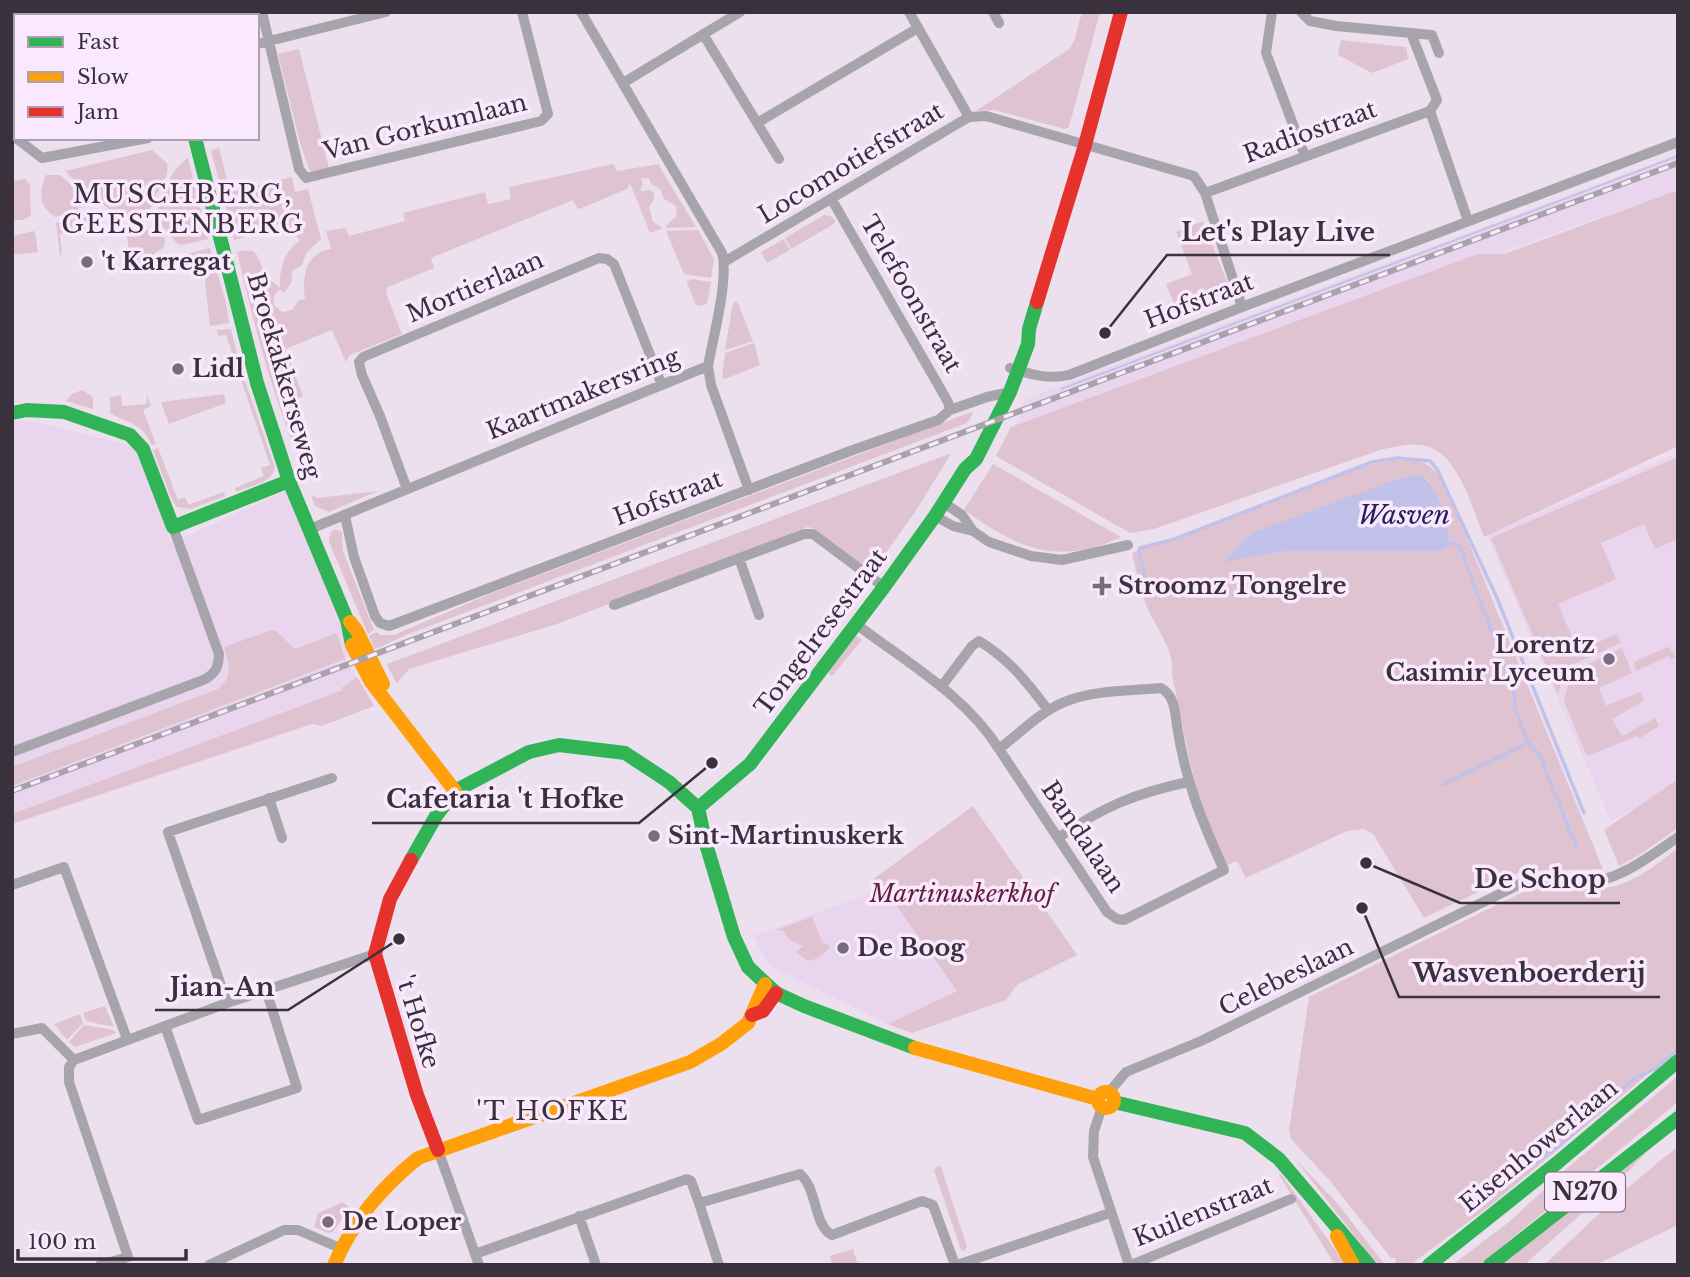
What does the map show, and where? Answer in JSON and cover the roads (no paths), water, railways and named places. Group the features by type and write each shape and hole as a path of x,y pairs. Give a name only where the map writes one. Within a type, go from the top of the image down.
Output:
{"main road":[{"name":"Tongelresestraat","path":"698,808 750,764 884,587 965,469 968,457 1004,393 1014,369 1019,343 1029,329 1085,145 1121,12"},
{"name":"Broekakkerseweg","path":"196,140 257,383 289,481 347,620 357,631 365,661 382,682 386,699 455,790"},
{"path":"12,412 64,412 130,435 143,449 173,527 289,481"},
{"name":"'t Hofke","path":"438,1150 416,1095 375,954 390,899 436,816 455,790 529,752 559,745 625,754 669,782 698,808"},
{"path":"698,808 734,937 748,967 771,989 804,1006 906,1045 1106,1100 1245,1133 1272,1151 1369,1265"},
{"path":"334,1265 357,1220 387,1184 418,1158 682,1065 719,1046 752,1015 752,1009 771,989"},
{"name":"Eisenhowerlaan","path":"1429,1265 1557,1163 1678,1061"},
{"name":"N270","path":"1490,1265 1678,1118"},
{"path":"1326,1216 1353,1265"}],"street":[{"path":"262,12 263,43 386,12"},
{"name":"Van Gorkumlaan","path":"263,43 299,169 306,178 541,121 548,114 522,12"},
{"path":"581,12 722,253 724,262"},
{"path":"623,83 740,12"},
{"path":"909,12 969,117"},
{"path":"993,12 999,23"},
{"path":"1272,12 1266,53 1305,156"},
{"path":"1301,12 1310,21 1432,35 1439,53"},
{"path":"757,123 918,28"},
{"path":"1411,33 1437,100 1430,111 1468,221"},
{"path":"704,34 779,159"},
{"name":"Radiostraat","path":"1205,193 1430,111"},
{"name":"Locomotiefstraat","path":"724,262 969,117 986,116 1194,176 1205,193"},
{"path":"19,140 42,158 137,140"},
{"name":"Hofstraat","path":"1014,369 1055,379 1678,142"},
{"path":"1205,193 1242,307"},
{"name":"Telefoonstraat","path":"832,200 944,394 950,410"},
{"name":"Mortierlaan","path":"407,489 360,369 359,362 363,357 599,258 614,264 662,385"},
{"name":"Kaartmakersring","path":"310,529 708,366 724,262"},
{"path":"708,366 711,385 749,490"},
{"name":"Hofstraat","path":"345,516 355,557 375,616 380,623 389,626 938,420 950,410 1004,393"},
{"path":"944,503 962,515 973,531"},
{"path":"935,516 953,526 973,531 989,542 1031,556 1062,560 1128,545"},
{"path":"12,752 208,679 214,674 218,667 219,654 173,527"},
{"path":"614,606 804,534 813,534 884,587"},
{"path":"739,558 759,615"},
{"path":"856,624 941,687 974,716 999,749"},
{"path":"941,687 972,646 979,641 996,650 1018,670 1048,710"},
{"name":"Bandalaan","path":"1161,688 1166,691 1174,703 1188,782 1200,818 1224,870 1124,920 1107,912 999,749 1048,710 1084,696 1161,688"},
{"path":"227,1003 168,832 332,778"},
{"path":"1059,838 1116,803 1147,790 1188,782"},
{"path":"269,799 282,838"},
{"name":"Celebeslaan","path":"1106,1100 1126,1072 1201,1041 1522,883 1541,879 1580,883 1604,879 1622,872 1678,837"},
{"path":"12,885 64,867 127,1039"},
{"path":"100,1265 128,1257 69,1083 69,1067 74,1060 227,1003 375,954"},
{"path":"164,1026 198,1120 297,1087 266,990"},
{"path":"13,1031 42,1028 74,1060"},
{"path":"1106,1100 1094,1131 1093,1157 1130,1265"},
{"path":"438,1150 477,1259 579,1216 687,1179 691,1181 719,1265"},
{"path":"699,1203 800,1174 807,1180 823,1229 832,1235 922,1201 933,1205 956,1265 1110,1213"},
{"name":"Kuilenstraat","path":"1130,1265 1291,1199"},
{"path":"579,1216 596,1265"},
{"path":"209,1265 284,1230 298,1230 341,1248"}],"water":[{"path":"1678,157 1061,390 1061,388"},
{"name":"Wasven","path":"1410,476 1421,476 1432,487 1445,520 1449,547 1440,551 1286,551 1223,562 1251,533"}],"waterway":[{"path":"1147,587 1140,548 1175,539 1372,462 1397,458 1430,461 1437,469 1497,598 1584,813"},
{"path":"1450,542 1459,546 1462,553 1514,691 1515,708 1528,743 1539,754 1576,846"},
{"path":"1442,785 1528,743"},
{"path":"1512,1178 1558,1147 1635,1078 1655,1069 1678,1050"}],"railway":[{"path":"12,791 1678,163"}],"place":[{"name":"'t Karregat","path":"87,262"},
{"name":"Let's Play Live","path":"1105,333"},
{"name":"Lidl","path":"178,369"},
{"name":"Stroomz Tongelre","path":"1102,586"},
{"name":"Lorentz Casimir Lyceum","path":"1609,659"},
{"name":"Cafetaria 't Hofke","path":"712,763"},
{"name":"Sint-Martinuskerk","path":"654,836"},
{"name":"De Schop","path":"1366,863"},
{"name":"Wasvenboerderij","path":"1362,908"},
{"name":"Jian-An","path":"399,939"},
{"name":"De Boog","path":"843,948"},
{"name":"De Loper","path":"328,1222"}],"district":[{"name":"MUSCHBERG, GEESTENBERG","path":"183,209"},
{"name":"'T HOFKE","path":"553,1111"}],"park label":[{"name":"Martinuskerkhof","path":"962,894"}]}
